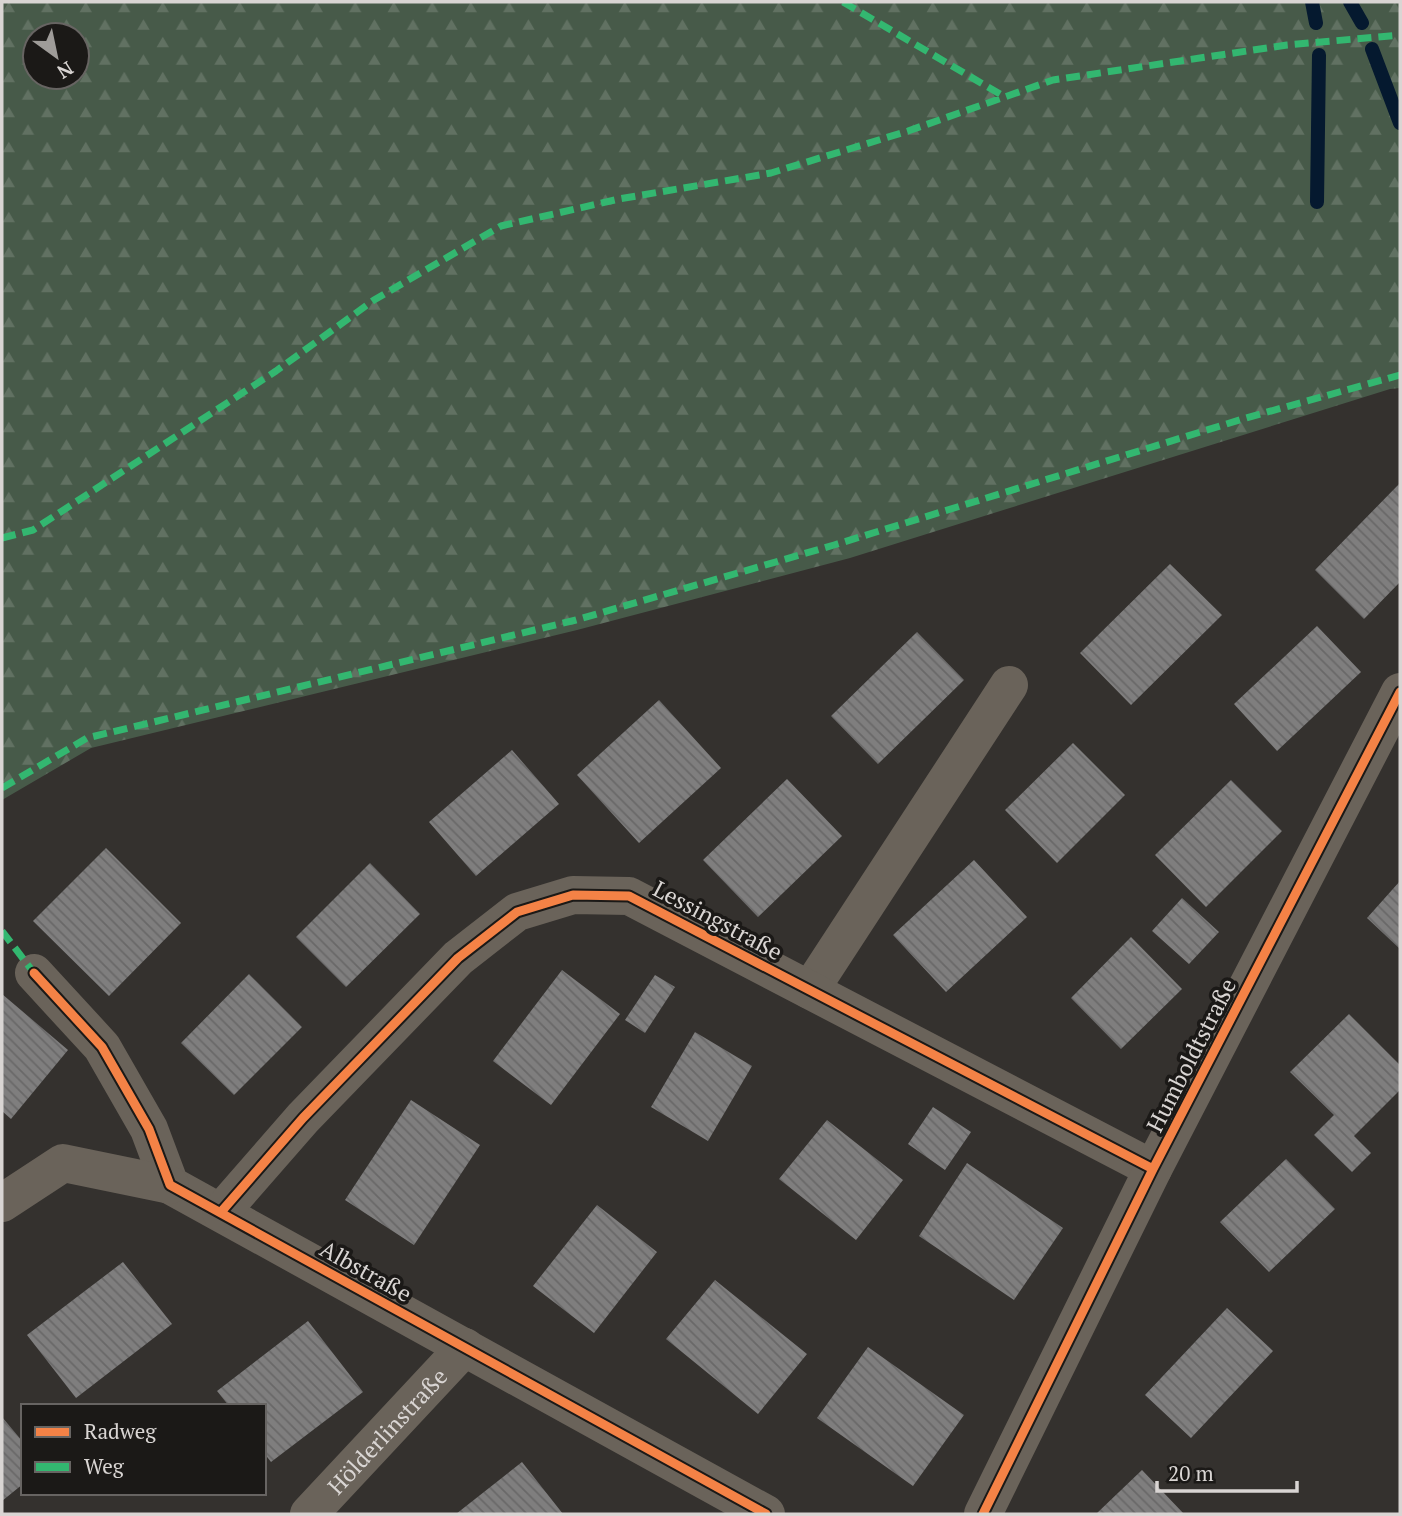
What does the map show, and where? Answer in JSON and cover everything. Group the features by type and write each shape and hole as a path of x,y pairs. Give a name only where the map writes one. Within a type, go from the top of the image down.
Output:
{"street":[{"path":"810,990 1009,685"},
{"name":"Humboldtstraße","path":"983,1514 1153,1169 1400,692"},
{"name":"Lessingstraße","path":"221,1212 303,1118 458,958 517,912 573,895 629,896 1153,1169"},
{"path":"34,973 102,1047 149,1129 170,1185"},
{"name":"Albstraße","path":"2,1203 64,1163 170,1185 766,1514"},
{"name":"Hölderlinstraße","path":"309,1514 464,1347"}],"green space":[{"path":"2,2 1400,2 1400,388 850,558 577,630 91,748 2,800"}],"building":[{"path":"1400,483 1400,582 1364,619 1315,570"},
{"path":"1170,564 1222,615 1131,705 1080,653"},
{"path":"1317,626 1361,672 1277,751 1234,704"},
{"path":"917,632 964,680 878,764 831,716"},
{"path":"659,700 721,768 639,843 577,775"},
{"path":"1073,743 1125,795 1057,863 1005,810"},
{"path":"512,750 559,804 476,876 429,822"},
{"path":"787,779 842,836 758,917 703,860"},
{"path":"1231,780 1282,831 1206,907 1155,855"},
{"path":"106,848 181,923 109,996 33,921"},
{"path":"974,860 1027,917 946,992 893,935"},
{"path":"370,863 420,914 346,987 296,937"},
{"path":"1400,881 1400,949 1367,918"},
{"path":"1182,898 1219,932 1189,964 1152,931"},
{"path":"1131,937 1182,989 1121,1049 1071,998"},
{"path":"562,970 620,1014 551,1105 493,1061"},
{"path":"249,974 302,1027 234,1095 181,1043"},
{"path":"655,975 675,987 645,1033 625,1020"},
{"path":"2,994 68,1050 11,1119 2,1111"},
{"path":"1349,1014 1400,1065 1400,1090 1354,1136 1371,1153 1352,1172 1314,1135 1334,1115 1290,1072"},
{"path":"695,1032 752,1066 708,1141 651,1107"},
{"path":"411,1100 480,1145 414,1245 345,1200"},
{"path":"933,1107 971,1132 945,1170 908,1144"},
{"path":"827,1120 903,1180 856,1240 779,1179"},
{"path":"1286,1159 1335,1209 1269,1272 1220,1222"},
{"path":"967,1163 1063,1228 1014,1300 919,1236"},
{"path":"597,1205 657,1252 594,1333 533,1286"},
{"path":"123,1262 172,1324 76,1398 27,1335"},
{"path":"715,1280 807,1354 758,1414 666,1339"},
{"path":"1227,1308 1273,1351 1191,1438 1145,1395"},
{"path":"308,1321 363,1392 271,1462 266,1456 266,1404 227,1404 217,1391"},
{"path":"868,1347 964,1415 913,1486 817,1418"},
{"path":"2,1417 21,1440 21,1486 2,1501"},
{"path":"522,1462 563,1514 456,1514"},
{"path":"1142,1470 1184,1514 1096,1514"}],"waterway":[{"path":"1312,2 1316,23"},
{"path":"1350,2 1362,23"},
{"path":"1372,49 1400,123"},
{"path":"1317,202 1319,55"}],"marked path":[{"path":"843,2 1005,97"},
{"path":"2,538 33,530 276,371 374,300 501,226 619,199 771,173 908,131 1053,80 1287,45 1400,35"},
{"path":"2,788 87,738 576,620 834,545 1246,418 1400,375"},
{"path":"2,931 34,973"}],"cycle path":[{"path":"983,1514 1153,1169 1400,692"},
{"path":"221,1212 303,1118 458,958 517,912 573,895 629,896 1153,1169"},
{"path":"34,973 102,1047 149,1129 170,1185 766,1514"}]}
